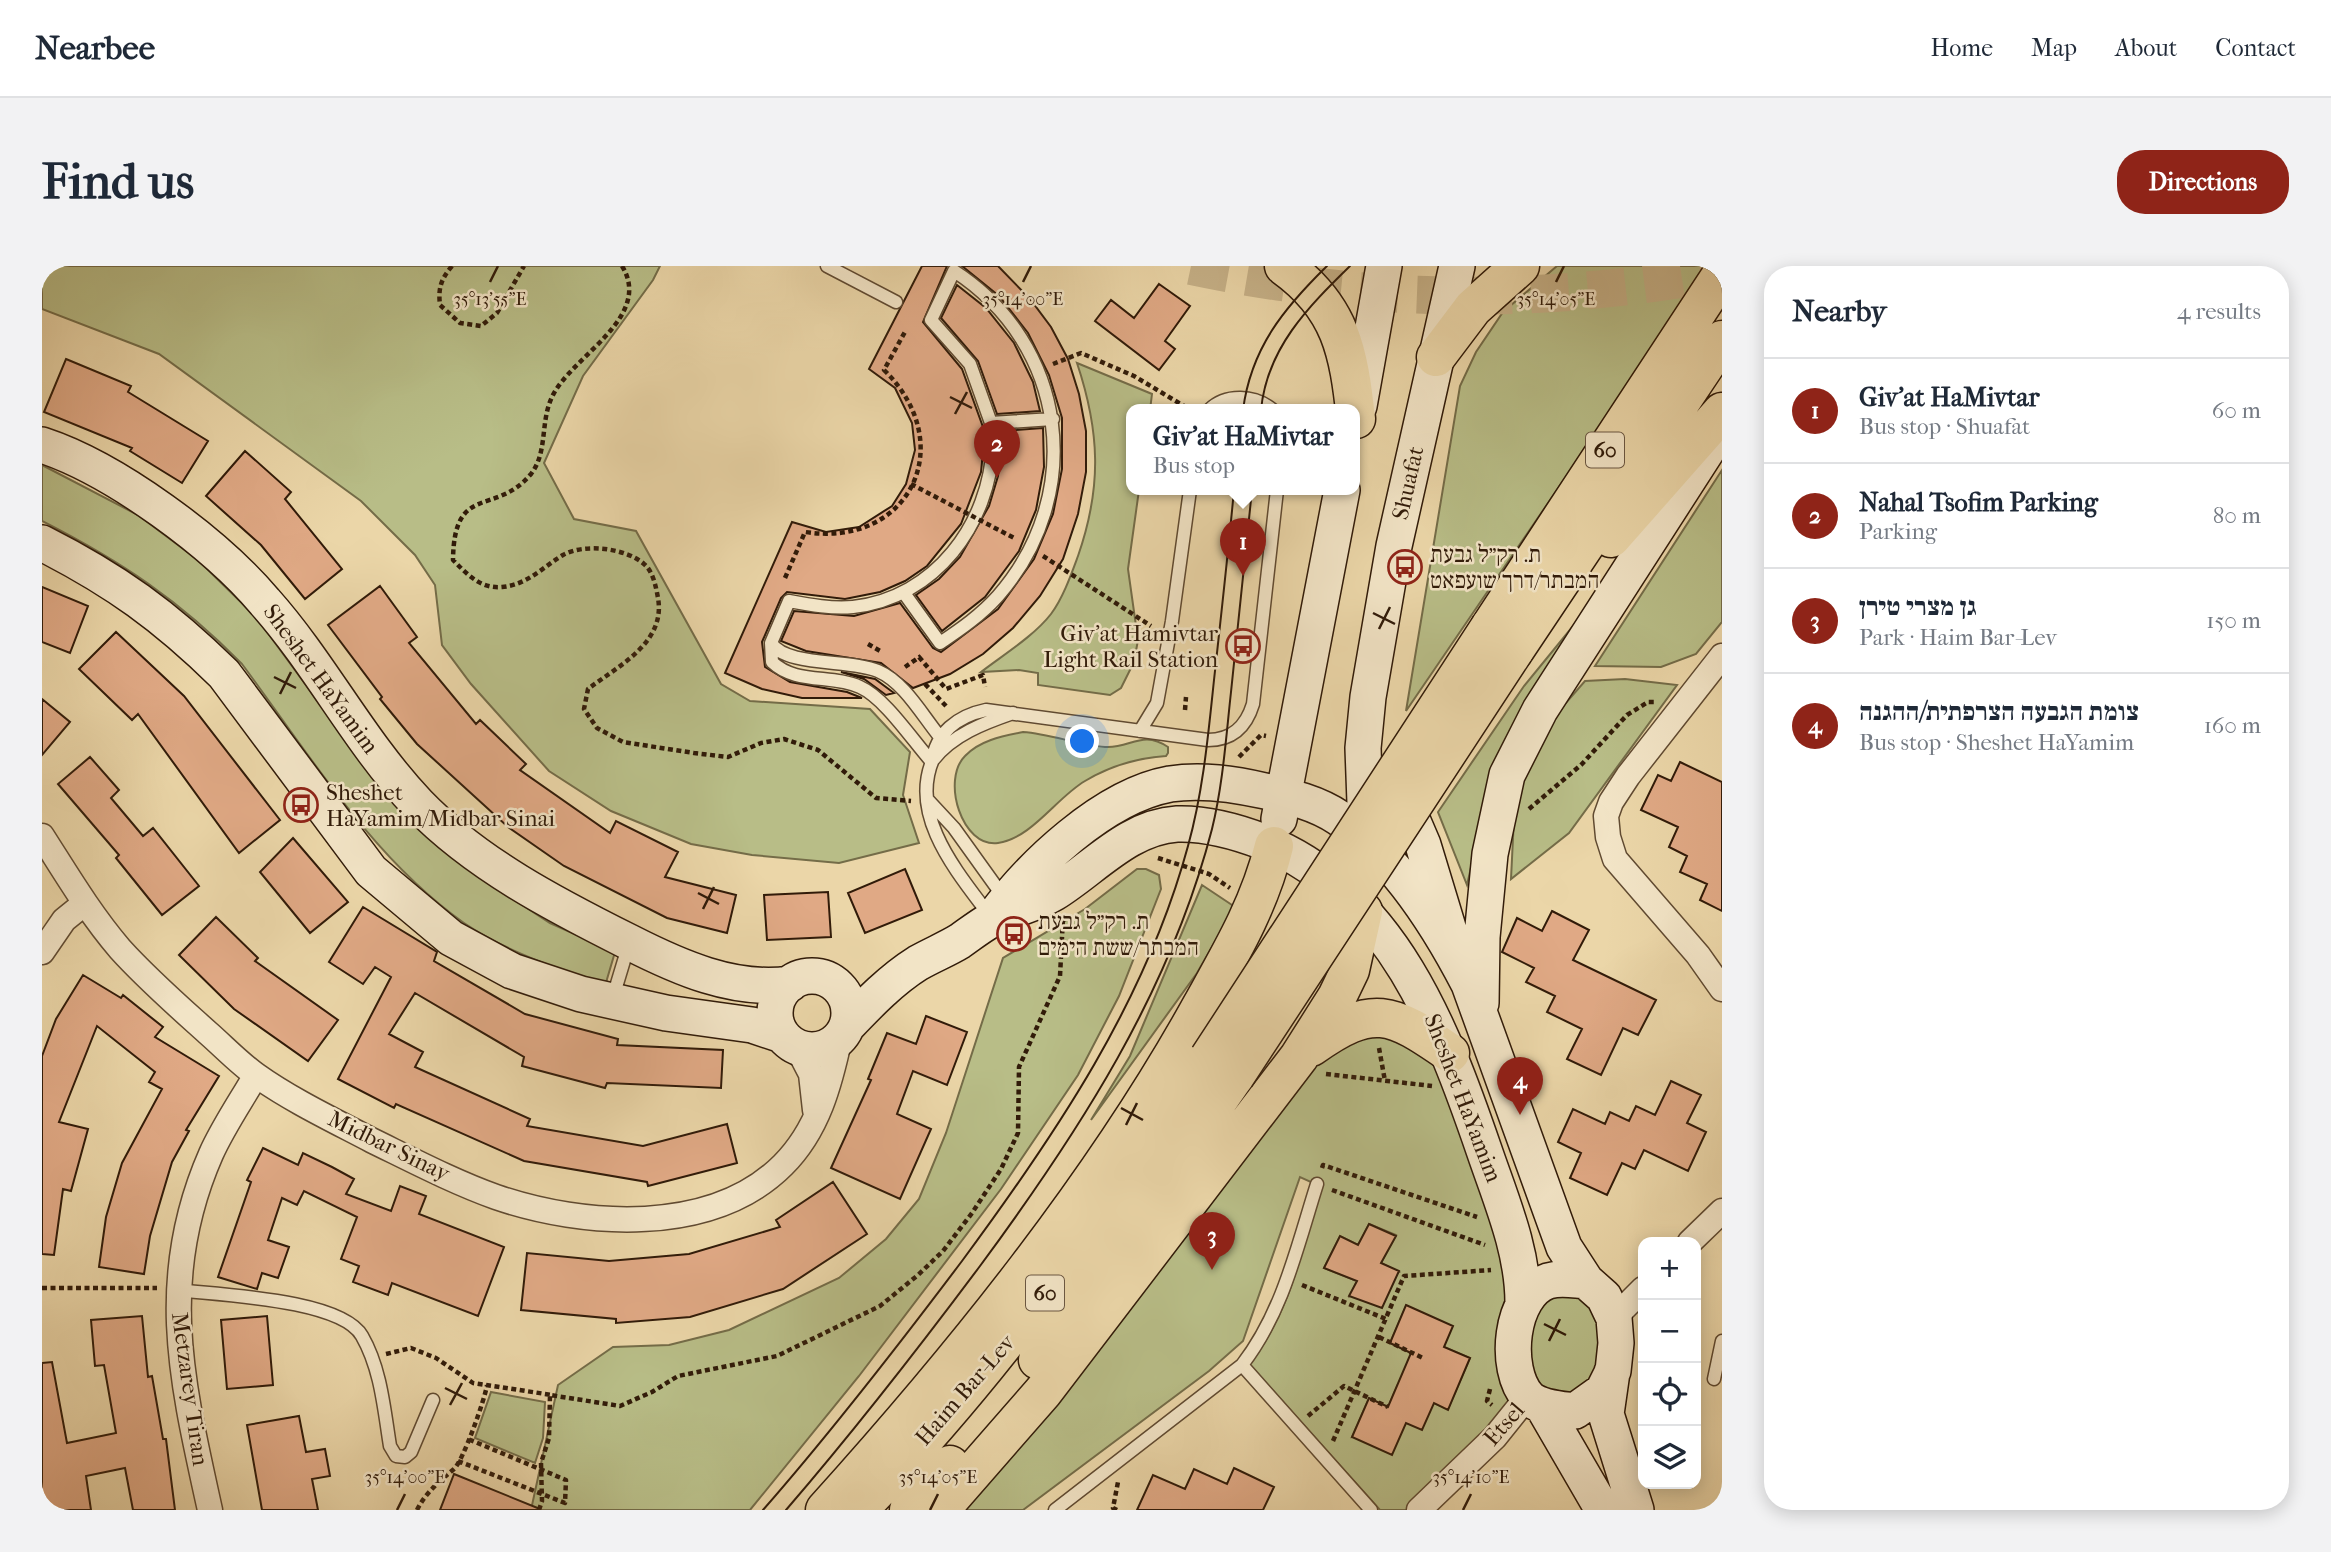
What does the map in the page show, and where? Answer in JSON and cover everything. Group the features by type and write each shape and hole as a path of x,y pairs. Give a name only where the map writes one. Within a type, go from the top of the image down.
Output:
{"highway":[{"path":"1283,266 1320,296 1331,315 1344,348 1353,404"},
{"path":"1436,357 1474,308 1520,266"},
{"name":"60","path":"1512,634 1722,274"},
{"name":"60","path":"1222,1067 1512,634 1722,340"},
{"path":"1512,634 1722,412"},
{"path":"825,1510 951,1363 1052,1232 1168,1066 1256,906 1274,846"},
{"path":"1311,1065 1350,970 1363,911"},
{"path":"940,1510 981,1467 1311,1065 1350,1023 1377,1016 1411,1028 1444,1070"},
{"name":"Haim Bar-Lev","path":"858,1510 999,1354 1222,1067"},
{"name":"Haim Bar-Lev","path":"909,1510 1027,1375 1222,1067"}],"street":[{"path":"1359,404 1384,266"},
{"name":"Shuafat","path":"1363,911 1367,842 1363,748 1368,696 1394,546 1457,266"},
{"path":"1481,1017 1482,937 1494,833 1507,775 1521,744 1722,427"},
{"name":"Sheshet HaYamim","path":"42,445 144,498 206,544 266,602 392,775 448,831 556,905 629,942 732,983 771,987 790,984"},
{"path":"1274,846 1341,495"},
{"path":"42,543 116,582 171,623 223,674 371,871 441,930 512,971 612,1001 742,1023 790,1041 816,1050 831,1045 843,1031 849,1017 846,999 828,981 810,976 790,984 781,993 775,1011 790,1041 813,1081 814,1121"},
{"path":"1722,656 1611,802 1606,816 1608,837 1615,859 1698,955 1722,989"},
{"path":"1368,696 1385,758 1435,877 1459,964"},
{"name":"Sheshet HaYamim","path":"1004,910 1077,832 1128,800 1152,789 1202,782 1284,795 1318,806 1338,817 1367,842 1411,892 1459,964 1481,1017 1563,1247 1586,1282"},
{"name":"Sheshet HaYamim","path":"843,1031 884,989 918,964 1004,910 1051,895 1141,834 1162,826 1180,824 1228,831 1274,846 1320,873 1363,911 1403,965 1429,1007 1444,1070 1512,1234 1523,1283 1523,1303"},
{"name":"Midbar Sinay","path":"42,836 85,903 120,949 159,989 256,1075 354,1131 485,1192 536,1208 642,1219 685,1214 724,1202 756,1186 783,1166 814,1121 824,1101 843,1031"},
{"path":"42,953 64,920 85,903"},
{"name":"Sheshet HaYamim","path":"828,981 918,964"},
{"name":"Metzarey Tiran","path":"210,1510 177,1335 177,1290 184,1231 193,1199 212,1152 256,1075"},
{"path":"1695,1237 1722,1211"},
{"path":"1603,1510 1527,1407 1515,1365 1514,1335 1523,1303 1530,1292 1546,1282 1562,1278 1586,1282 1604,1297 1614,1318 1616,1343 1606,1414 1636,1510"},
{"path":"1614,1318 1638,1294"},
{"path":"1527,1407 1575,1411 1603,1391 1612,1371"},
{"name":"Etsel","path":"1419,1510 1527,1407"}],"lane":[{"path":"827,266 896,302"},
{"path":"904,593 940,643 975,619 999,596 1029,547 1041,523 1048,491 1053,419 1040,370 1012,321 974,284 954,271 931,320 970,364 991,423 1053,419"},
{"path":"1218,404 1224,400 1245,398 1265,404"},
{"path":"932,762 879,701 864,688 847,681 789,674 772,662 771,643 789,601 821,607 851,607 882,602 904,593 940,567 970,530 985,496 993,466 993,444"},
{"path":"1140,731 1157,703 1172,621 1189,495"},
{"path":"1004,910 940,844 926,788 940,737 951,725 971,713 992,710 1017,712 1113,730 1219,740 1231,736 1244,724 1253,705 1276,495"},
{"path":"771,643 776,650 791,656 863,665 890,678 940,737"},
{"path":"932,762 947,746 971,730 1017,712"},
{"path":"928,800 954,828 1004,910"},
{"path":"612,1001 629,942"},
{"path":"1055,1510 1242,1365 1260,1343 1277,1311 1317,1184"},
{"path":"177,1290 288,1302 334,1314 361,1333 372,1357 390,1446 396,1456 405,1457 411,1452 433,1401"},
{"path":"1714,1379 1722,1341"},
{"path":"1242,1365 1371,1510"}],"path":[{"path":"452,266 443,276 439,290 440,305 460,323 481,326 497,313 524,266"},
{"path":"622,266 628,288 626,306 617,324 573,365 552,396 541,457 532,472 510,492 470,507 458,520 453,560 476,582 501,587 527,580 566,553 603,549 632,556 646,565 655,582 660,609 654,630 640,652 588,689 584,709 597,728 623,742 728,757 761,743 784,739 818,750 876,799 909,801"},
{"path":"785,578 804,532 844,535 880,522 895,509 912,484 922,450 918,421 900,386 884,370 906,330"},
{"path":"1040,370 1081,353 1134,376 1181,404"},
{"path":"912,484 1016,539 1151,626"},
{"path":"890,678 940,643"},
{"path":"919,657 946,689 983,675 985,687"},
{"path":"935,695 946,706"},
{"path":"1185,710 1186,697"},
{"path":"1494,833 1520,816 1581,765 1627,715 1648,702 1660,702 1678,712"},
{"path":"372,1357 411,1348 436,1357 472,1383 620,1406 652,1392 678,1376 777,1356 880,1306 943,1251 1001,1169 1018,1133 1019,1067 1060,976 1065,929 1062,914"},
{"path":"1378,1043 1385,1081"},
{"path":"1311,1065 1385,1081 1444,1070"},
{"path":"1484,1219 1323,1165 1317,1184 1493,1248"},
{"path":"1325,1458 1404,1276 1497,1269"},
{"path":"1287,1279 1386,1319"},
{"path":"42,1289 151,1287 177,1290"},
{"path":"1379,1337 1425,1359"},
{"path":"417,1510 444,1474 456,1468 487,1385"},
{"path":"1296,1425 1344,1386 1388,1408"},
{"path":"539,1510 542,1495 541,1469 549,1438 550,1395 553,1396"},
{"path":"458,1461 565,1503 566,1480 468,1439"}],"green space":[{"path":"42,266 660,266 653,280 583,376 544,463 574,519 636,531 721,684 750,701 870,709 910,752 903,795 919,843 839,863 752,855 691,844 611,811 549,771 471,684 442,645 435,585 415,555 361,501 159,354 42,309"},
{"path":"1557,266 1710,266 1406,711 1460,386 1476,352 1503,312"},
{"path":"1077,363 1152,394 1151,404 1126,404 1126,495 1138,495 1128,569 1138,640 1134,662 1121,688 1110,695 1038,685 1038,673 1019,670 981,672 1027,638 1051,614 1063,594 1078,556 1091,506 1095,460 1094,436 1085,388"},
{"path":"42,465 138,515 198,560 256,617 383,790 501,891 550,923 615,952 605,986 497,943 464,923 431,897 371,836 317,768 242,664 219,641 172,601 124,567 42,521"},
{"path":"1722,470 1722,622 1696,654 1661,667 1595,666"},
{"path":"1578,620 1483,815 1467,885 1438,812 1524,686"},
{"path":"1625,679 1677,685 1569,833 1511,879 1515,797 1543,729 1585,681"},
{"path":"1023,732 1105,747 1151,740 1168,747 1168,753 1166,756 1124,764 1104,771 1074,788 1022,834 998,843 985,842 974,835 965,824 959,810 955,795 958,767 965,756 978,746"},
{"path":"1137,869 1146,869 1159,875 1161,889 1119,996 1078,1075 1001,1189 859,1376 750,1510 531,1510 558,1385 613,1347 669,1345 729,1330 839,1278 886,1239 919,1199 946,1133 1003,958 1085,909"},
{"path":"1202,885 1235,907 1197,973 1091,1120 1130,1056"},
{"path":"1375,1030 1441,1061 1510,1268 1516,1399 1419,1500 1406,1510 1380,1510 1249,1364 1275,1323 1301,1256 1320,1186 1300,1177 1243,1341 1209,1371 1023,1510 964,1510 1323,1057","holes":["1369,1224 1396,1235 1381,1263 1399,1272 1350,1296 1357,1281 1324,1268 1340,1236 1358,1245","1406,1306 1444,1347 1470,1358 1448,1409 1434,1403 1406,1422 1352,1437 1369,1398 1388,1407 1398,1384 1425,1359 1390,1343"]},
{"path":"1530,1292 1604,1297 1603,1391 1542,1405 1514,1335"},
{"path":"491,1392 545,1402 543,1438 535,1463 475,1438"}],"building":[{"path":"922,266 947,266 923,322 962,369 983,427 992,432 1043,428 1044,467 1036,510 1019,551 985,597 942,631 916,595 939,579 960,557 989,506 998,476 1002,445 999,437 990,436 984,442 981,472 961,524 927,566 905,581 880,592 845,599 787,592 781,598 762,642 765,667 790,682 847,692 862,698 802,698 762,689 725,673 792,522 826,532 859,527 892,506 906,484 915,450 912,423 895,388 869,369"},
{"path":"962,266 998,266 1030,299 1051,327 1068,359 1079,394 1086,431 1086,472 1078,514 1063,559 1040,596 1013,628 983,654 950,674 913,688 881,663 806,651 781,641 794,611 854,616 900,603 933,648 941,652 998,609 1034,559 1053,514 1062,469 1062,418 1049,375 1028,333 999,296"},
{"path":"1159,284 1190,306 1165,341 1175,349 1159,370 1095,321 1111,300 1134,318"},
{"path":"957,285 986,308 1014,343 1033,382 1040,411 997,414 978,361 941,318"},
{"path":"66,359 131,386 128,392 208,441 182,483 130,451 132,448 44,412"},
{"path":"245,451 291,492 285,499 342,569 305,599 261,545 206,496"},
{"path":"380,586 417,637 409,643 476,724 480,720 526,764 520,770 610,833 616,821 678,852 665,877 736,895 727,933 667,918 564,866 508,827 417,744 380,699 382,697 328,625"},
{"path":"42,587 88,606 70,653 42,642"},
{"path":"116,632 184,696 280,820 239,853 138,714 132,720 79,669"},
{"path":"841,672 875,679 894,693 886,695 864,679"},
{"path":"42,699 70,722 42,755"},
{"path":"90,757 119,790 111,798 143,836 153,828 199,886 162,915 116,858 119,855 58,784"},
{"path":"1680,762 1722,782 1722,911 1700,900 1707,884 1680,872 1687,856 1669,847 1678,827 1641,810 1658,775 1671,781"},
{"path":"293,838 348,902 310,933 260,872"},
{"path":"905,869 922,910 865,933 848,893"},
{"path":"828,892 831,937 767,940 764,895"},
{"path":"363,907 437,952 434,961 525,1014 618,1039 617,1045 723,1050 721,1088 607,1083 605,1088 522,1066 524,1057 415,993 389,1034 423,1052 415,1067 530,1119 527,1126 643,1146 727,1124 737,1163 648,1186 647,1182 524,1161 396,1104 394,1108 338,1079 391,977 375,967 363,984 329,962"},
{"path":"1552,911 1589,930 1573,960 1656,1000 1638,1035 1623,1028 1601,1075 1567,1059 1582,1029 1547,1012 1555,996 1526,982 1534,968 1502,952 1517,918 1542,931"},
{"path":"216,917 258,958 255,961 338,1020 308,1061 234,1009 179,955"},
{"path":"83,975 121,998 123,995 163,1027 155,1037 219,1076 186,1130 189,1131 172,1162 150,1236 144,1274 99,1267 106,1217 122,1163 162,1089 149,1082 155,1072 97,1026 59,1122 88,1129 71,1191 63,1189 54,1255 42,1254 42,1056 56,1019"},
{"path":"926,1016 967,1032 947,1085 913,1071 897,1114 931,1129 900,1199 831,1168 871,1080 868,1079 887,1033 916,1044"},
{"path":"1671,1081 1701,1095 1687,1123 1706,1132 1688,1171 1644,1150 1635,1169 1622,1163 1607,1195 1570,1178 1581,1153 1558,1142 1573,1109 1605,1124 1610,1112 1629,1121 1636,1106 1655,1115"},
{"path":"263,1148 298,1165 303,1153 332,1167 354,1179 346,1194 391,1211 400,1186 426,1196 419,1214 504,1247 478,1316 392,1283 388,1295 353,1282 359,1266 341,1259 357,1217 304,1191 297,1205 282,1198 268,1240 289,1247 278,1278 262,1273 257,1289 218,1277 251,1182 247,1180"},
{"path":"833,1182 867,1234 783,1289 690,1317 616,1323 616,1319 521,1310 527,1253 609,1261 689,1254 780,1227 776,1220"},
{"path":"1369,1224 1396,1236 1381,1263 1399,1271 1382,1308 1349,1296 1357,1281 1324,1268 1340,1236 1358,1245"},
{"path":"1406,1305 1453,1326 1444,1347 1470,1358 1448,1410 1434,1403 1422,1430 1406,1423 1392,1455 1352,1437 1369,1398 1388,1407 1411,1353 1390,1343"},
{"path":"142,1316 148,1377 152,1376 163,1439 166,1439 175,1510 133,1510 125,1468 86,1476 91,1510 42,1510 42,1363 52,1362 67,1443 116,1433 104,1365 95,1366 91,1320"},
{"path":"267,1316 273,1385 227,1389 221,1320"},
{"path":"299,1416 306,1452 325,1449 330,1476 312,1479 318,1510 262,1510 247,1425"},
{"path":"1234,1468 1274,1487 1263,1510 1137,1510 1153,1475 1185,1489 1194,1469 1227,1484"},
{"path":"454,1474 540,1509 540,1510 440,1510"}],"tunnel":[{"path":"1191,266 1325,288 1456,296 1588,290 1722,272"}],"tram line":[{"path":"1244,404 1253,367 1272,330 1327,266"},
{"path":"1262,404 1272,367 1292,330 1319,297 1350,266"},
{"path":"763,1510 889,1356 997,1213 1064,1115 1123,1012 1170,903 1198,805 1210,722 1233,495"},
{"path":"786,1510 909,1359 1017,1215 1086,1112 1146,1004 1194,889 1216,812 1226,743 1251,495"}],"place":[{"name":"Nahal Tsofim Parking","path":"997,478"},
{"name":"ת. רק״ל גבעת המבתר/דרך שועפאט","path":"1405,567"},
{"name":"Giv'at HaMivtar","path":"1243,576"},
{"name":"Giv'at Hamivtar Light Rail Station","path":"1243,646"},
{"name":"Sheshet HaYamim/Midbar Sinai","path":"301,805"},
{"name":"ת. רק״ל גבעת המבתר/ששת הימים","path":"1014,934"},
{"name":"צומת הגבעה הצרפתית/ההגנה","path":"1520,1115"},
{"name":"גן מצרי טירן","path":"1212,1270"}]}
